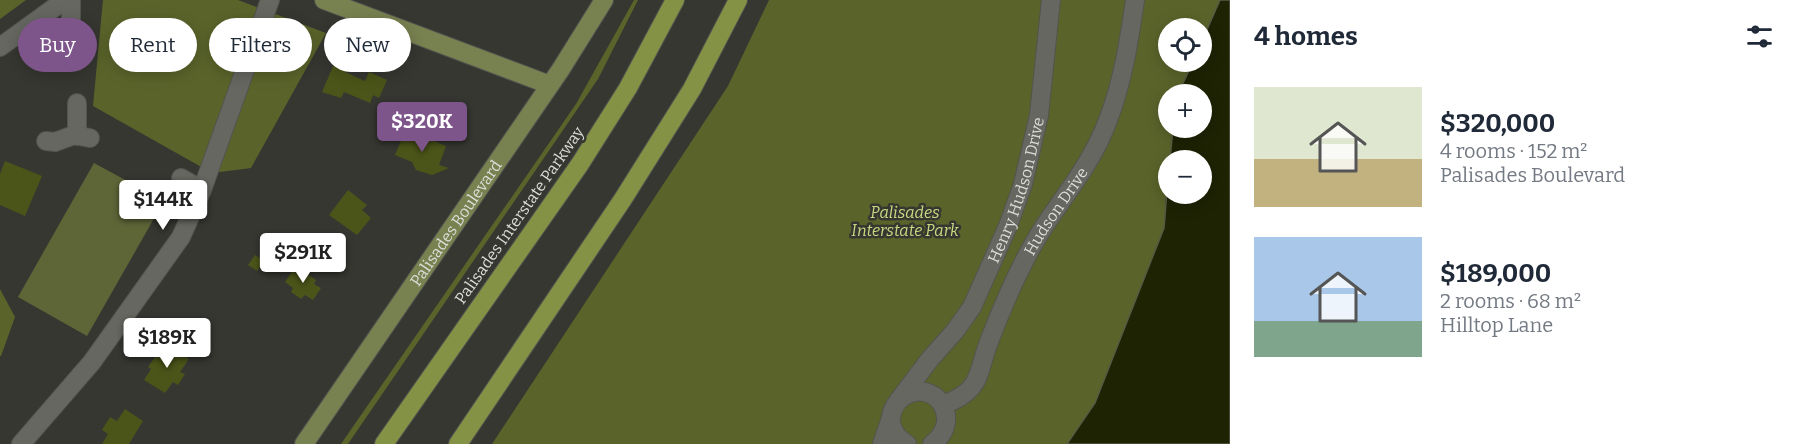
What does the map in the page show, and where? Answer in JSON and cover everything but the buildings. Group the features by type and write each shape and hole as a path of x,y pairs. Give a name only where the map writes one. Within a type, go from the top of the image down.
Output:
{"highway":[{"name":"Palisades Interstate Parkway","path":"384,444 580,165 628,88 675,0"},
{"path":"458,444 624,199 692,89 738,0"}],"main road":[{"path":"324,0 550,85"},
{"name":"Palisades Boulevard","path":"304,444 550,85 604,0"}],"street":[{"path":"0,47 65,0"},
{"path":"71,0 71,18"},
{"path":"21,444 92,362 181,237 202,190 270,0"},
{"name":"Henry Hudson Drive","path":"882,444 895,405 972,307 1008,226 1023,184 1039,115 1051,0"},
{"name":"Hudson Drive","path":"938,400 961,398 977,381 989,342 1021,267 1045,225 1073,187 1107,122 1120,86 1135,0"},
{"path":"46,141 55,142 68,136 84,137 78,103"},
{"path":"181,178 202,190"},
{"path":"930,359 928,370 938,400 946,414 944,431 932,444"},
{"path":"899,400 915,392 938,400"},
{"path":"891,418 892,428 897,436 907,444"}],"shaded area":[{"path":"1220,0 1230,0 1230,444 1067,444 1095,403 1164,228 1166,204 1212,204 1212,150 1171,150 1172,138 1212,138 1212,84 1183,84 1188,72 1212,72 1212,18"},
{"path":"94,163 164,201 87,336 18,297"}],"green space":[{"path":"0,0 26,0 0,19"},
{"path":"103,0 238,0 286,18 209,18 209,72 304,72 251,168 212,173 93,106"},
{"path":"634,0 638,0 598,79 348,444 341,444 576,104"},
{"name":"Palisades Interstate Park","path":"769,0 1220,0 1212,18 1158,18 1158,72 1188,72 1183,84 1158,84 1158,138 1172,138 1171,150 1158,150 1158,204 1165,204 1164,227 1095,403 1067,444 492,444 728,86"},
{"path":"312,28 324,32 324,37 312,58"},
{"path":"0,289 15,317 1,356 0,356"}]}
